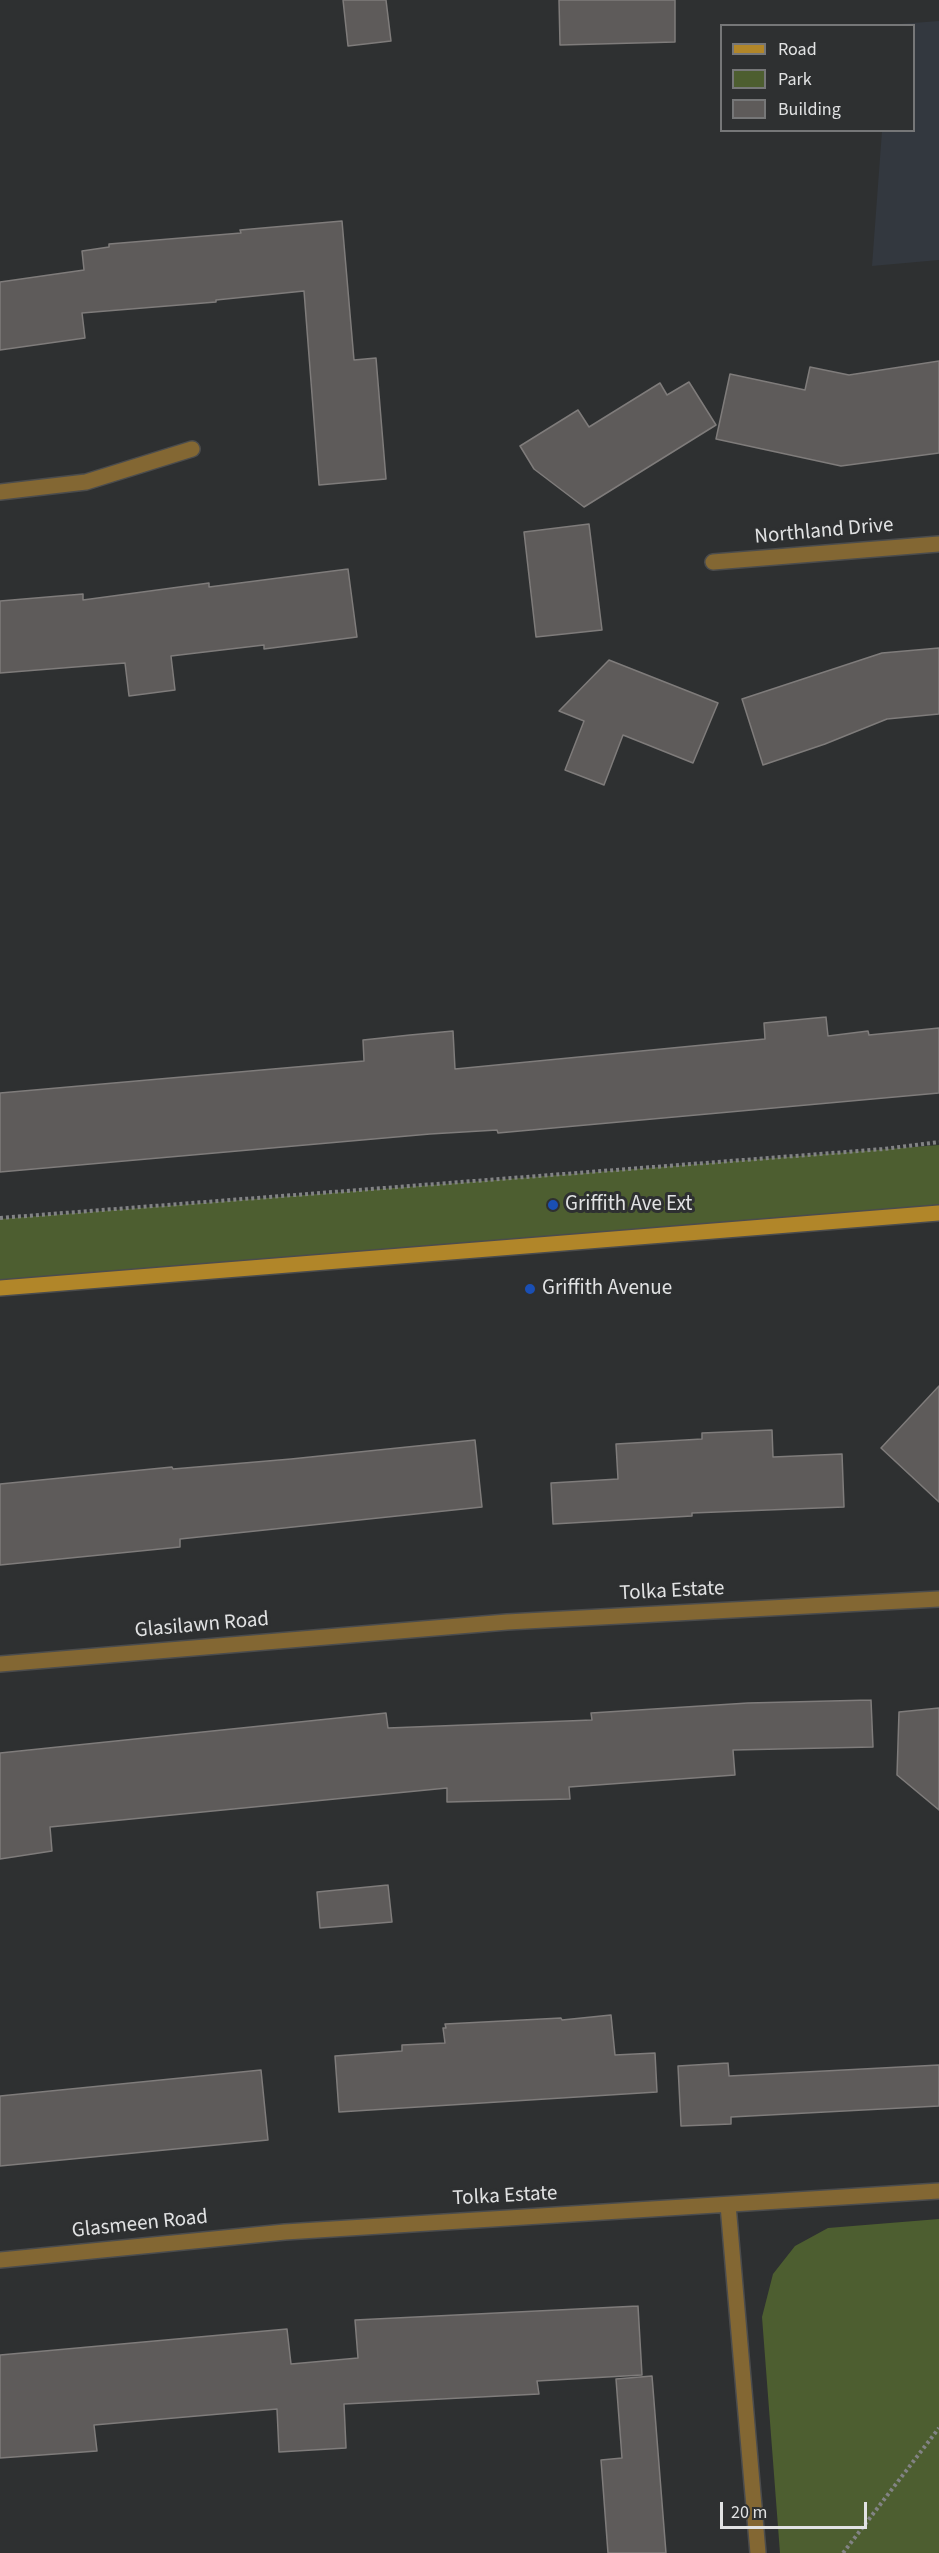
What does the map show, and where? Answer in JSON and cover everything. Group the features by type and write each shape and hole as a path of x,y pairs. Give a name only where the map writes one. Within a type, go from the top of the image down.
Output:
{"main road":[{"path":"0,1288 939,1213"}],"street":[{"path":"0,492 86,482 192,449"},
{"name":"Northland Drive","path":"712,562 939,544"},
{"name":"Tolka Estate","path":"408,1630 939,1599"},
{"name":"Glasilawn Road","path":"0,1664 408,1630"},
{"name":"Tolka Estate","path":"285,2232 939,2190"},
{"path":"728,2205 758,2553"},
{"name":"Glasmeen Road","path":"0,2260 285,2232"}],"path":[{"path":"0,1218 884,1149 939,1142"},
{"path":"843,2553 939,2428"}],"shaded area":[{"path":"939,21 939,260 872,266 882,132 915,132 915,24 899,24"}],"green space":[{"path":"939,1145 939,1213 0,1282 0,1219"},
{"path":"939,2219 939,2553 780,2553 762,2317 773,2274 795,2246 828,2228"}],"building":[{"path":"343,0 386,0 391,41 348,46"},
{"path":"559,0 675,0 675,42 560,45"},
{"path":"342,221 354,360 376,358 386,479 319,485 304,291 216,300 216,302 82,313 85,338 0,350 0,282 84,270 82,251 109,247 109,244 241,233 240,230"},
{"path":"939,361 939,453 841,466 716,439 730,374 805,390 810,367 849,375"},
{"path":"689,382 716,425 584,507 534,469 520,446 578,410 589,427 660,383 667,395"},
{"path":"589,524 602,630 536,637 524,532"},
{"path":"348,569 357,637 264,649 264,645 171,656 175,690 129,696 125,663 0,673 0,601 83,594 83,600 209,583 209,587"},
{"path":"939,648 939,714 887,719 825,744 763,765 742,699 882,653"},
{"path":"609,660 718,703 693,763 623,735 604,785 565,770 584,721 559,711"},
{"path":"826,1017 828,1036 868,1031 869,1035 939,1028 939,1093 498,1133 497,1130 430,1134 0,1172 0,1093 364,1061 363,1040 453,1031 455,1069 765,1039 764,1023"},
{"path":"939,1386 939,1502 881,1448"},
{"path":"772,1430 773,1457 842,1454 844,1507 692,1513 692,1516 553,1524 551,1483 618,1479 616,1444 702,1439 702,1433"},
{"path":"475,1440 482,1507 180,1539 180,1547 0,1565 0,1484 172,1467 173,1469 291,1459"},
{"path":"871,1700 873,1747 733,1750 735,1775 569,1787 570,1799 447,1802 447,1788 50,1827 52,1851 0,1859 0,1753 386,1713 388,1728 592,1720 591,1713 748,1703"},
{"path":"939,1708 939,1810 897,1775 899,1712"},
{"path":"388,1885 392,1922 320,1928 317,1892"},
{"path":"611,2015 615,2055 655,2053 657,2092 339,2112 335,2056 402,2051 402,2045 445,2043 443,2028 446,2028 445,2024 561,2018 562,2020"},
{"path":"728,2063 729,2076 939,2065 939,2106 731,2117 731,2124 681,2126 678,2066"},
{"path":"261,2070 268,2140 0,2166 0,2096"},
{"path":"638,2306 642,2375 537,2381 539,2394 344,2404 346,2448 279,2452 277,2409 94,2425 97,2451 0,2458 0,2355 287,2329 291,2364 358,2358 355,2320"},
{"path":"652,2376 666,2553 608,2553 601,2460 622,2458 616,2379"}],"place":[{"name":"Griffith Ave Ext","path":"553,1205"},
{"name":"Griffith Avenue","path":"530,1289"}]}
